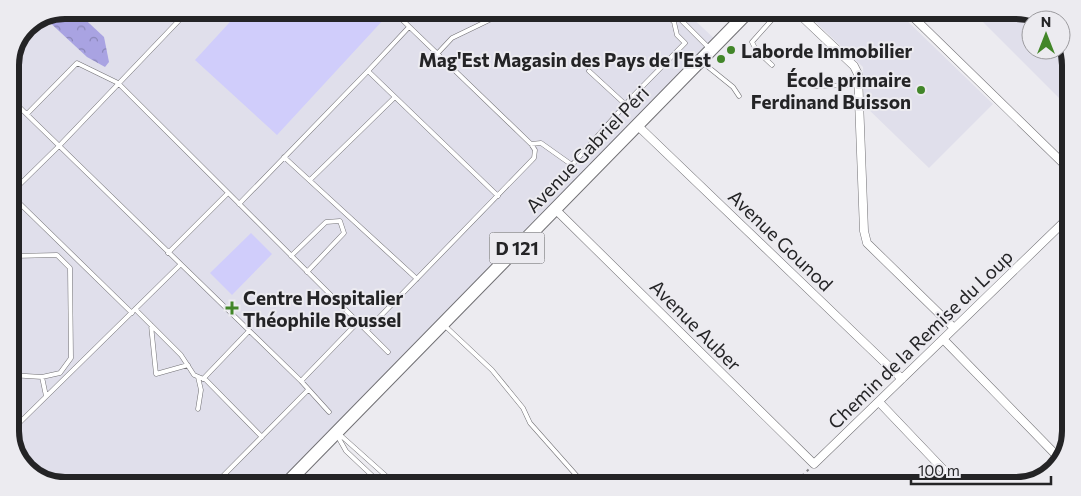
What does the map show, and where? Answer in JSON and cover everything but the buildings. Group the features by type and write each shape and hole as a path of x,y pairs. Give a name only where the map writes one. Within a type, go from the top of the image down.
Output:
{"main road":[{"name":"Avenue Gabriel Péri","path":"293,477 741,19"}],"street":[{"path":"804,19 854,66 858,74 864,231 867,242 954,328"},
{"path":"915,19 1062,162"},
{"name":"Avenue Gounod","path":"637,124 902,379"},
{"name":"Avenue Auber","path":"555,209 814,464"},
{"name":"Chemin de la Remise du Loup","path":"814,464 1062,224"},
{"path":"943,339 1056,455"},
{"path":"879,402 950,477"}],"lane":[{"path":"19,185 60,145 179,19"},
{"path":"367,330 534,158 535,150 531,144 400,19"},
{"path":"437,54 452,38 491,19"},
{"path":"531,144 541,143 572,165 626,104 685,43 677,35 674,22 671,19"},
{"path":"680,19 711,50"},
{"path":"772,66 756,50 752,42 773,19"},
{"path":"239,204 409,27"},
{"path":"700,60 732,87 739,96"},
{"path":"26,114 77,63 118,83 388,352"},
{"path":"368,71 498,196"},
{"path":"589,71 626,104"},
{"path":"814,86 858,85"},
{"path":"310,180 395,97"},
{"path":"19,107 301,381 329,412"},
{"path":"284,157 416,279"},
{"path":"168,253 228,193"},
{"path":"19,203 78,260 151,325 181,355 194,375 204,379 262,437"},
{"path":"291,256 326,222 340,221 346,214"},
{"path":"307,272 344,234 340,221"},
{"path":"19,256 56,255 64,247"},
{"path":"19,376 42,377 60,372 72,358 70,268 56,255"},
{"path":"70,268 78,260"},
{"path":"19,423 180,265"},
{"path":"301,381 358,322"},
{"path":"442,324 492,370 523,408 530,423 578,477"},
{"path":"151,325 156,374 188,365"},
{"path":"204,379 249,332"},
{"path":"42,377 46,396"},
{"path":"198,377 201,390 198,409"},
{"path":"222,477 308,390"},
{"path":"336,432 346,452 373,477"},
{"path":"336,432 387,477"}],"path":[{"path":"801,477 814,464"}],"shaded area":[{"name":"Centre Hospitalier Théophile Roussel","path":"65,19 693,19 718,42 583,181 285,477 65,477 47,474 32,464 23,452 19,434 19,62 23,44 34,30 47,22"},
{"path":"233,19 384,19 277,135 195,60"},
{"name":"École primaire Ferdinand Buisson","path":"812,19 905,19 993,104 929,168 864,105 863,67"},
{"path":"980,19 1021,20 1021,60"},
{"path":"1021,60 1062,60 1062,101"},
{"path":"251,233 272,254 232,295 210,273"}],"green space":[{"path":"85,19 104,37 109,62 105,67 87,57 49,22"}],"place":[{"name":"Laborde Immobilier","path":"731,50"},
{"name":"Mag'Est Magasin des Pays de l'Est","path":"721,59"},
{"name":"École primaire Ferdinand Buisson","path":"921,90"},
{"name":"Centre Hospitalier Théophile Roussel","path":"232,308"}]}
